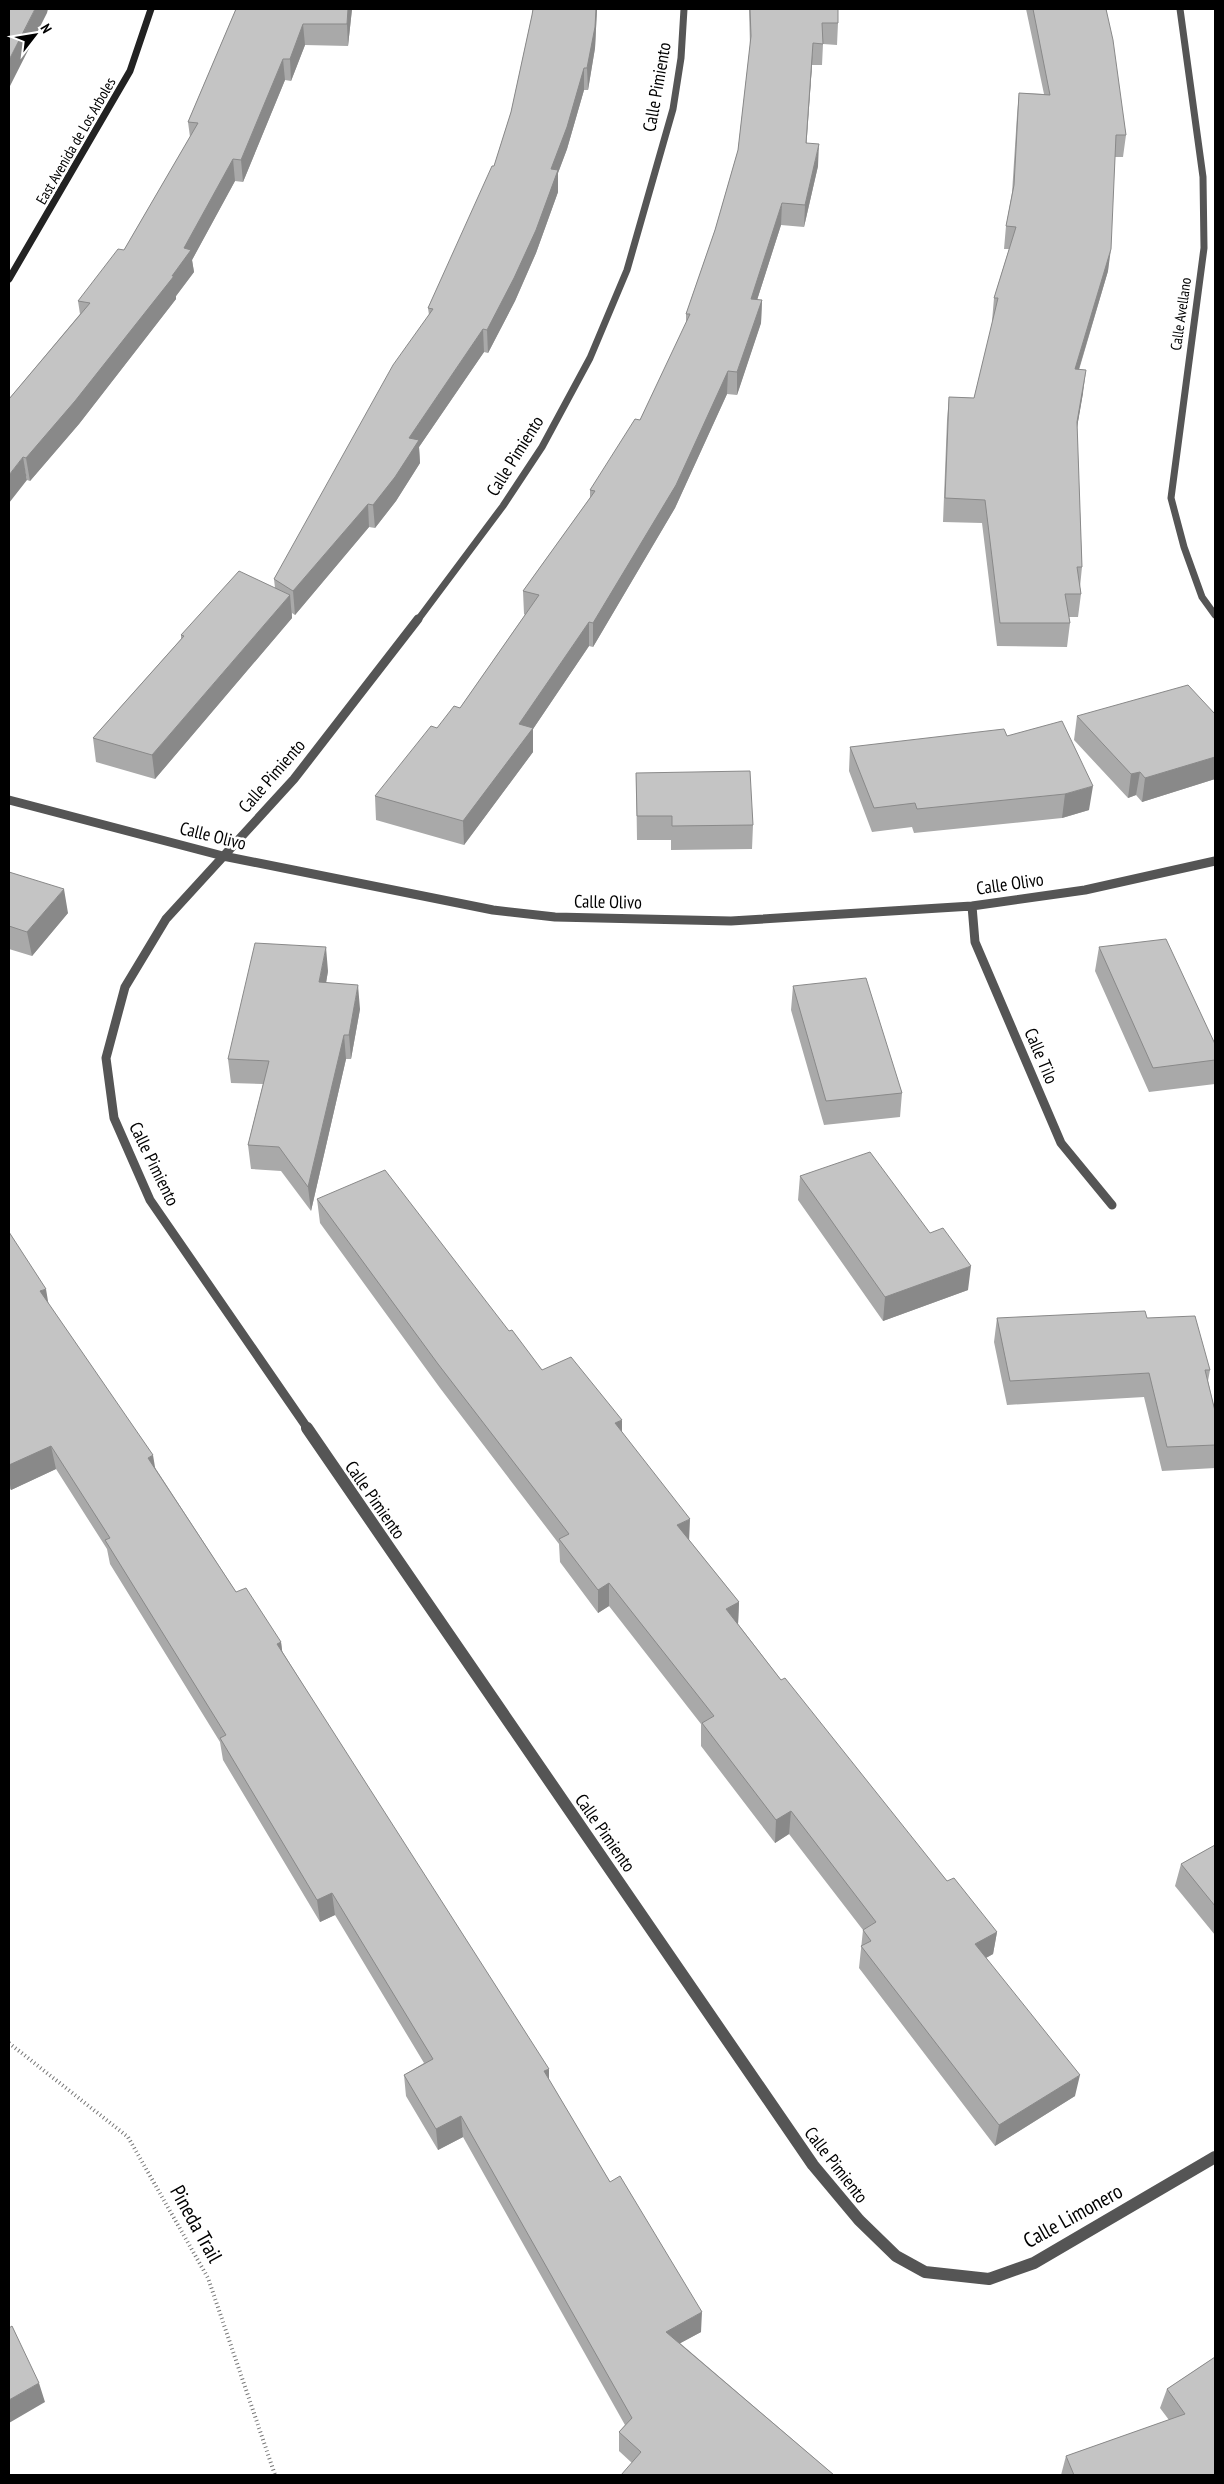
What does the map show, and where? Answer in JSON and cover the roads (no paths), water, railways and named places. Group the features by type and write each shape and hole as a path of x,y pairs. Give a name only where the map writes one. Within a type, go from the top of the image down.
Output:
{"main road":[{"name":"East Avenida de Los Arboles","path":"9,279 58,198 130,71 151,9"}],"street":[{"name":"Calle Pimiento","path":"684,9 681,58 673,109 627,270 590,358 546,439 503,506 385,663 294,779 166,919 125,987 106,1058 114,1118 150,1200 813,2165 859,2220 896,2256 925,2272 940,2275"},
{"name":"Calle Avellano","path":"1180,9 1203,177 1204,248 1171,498 1184,547 1202,597 1215,615"},
{"name":"Calle Olivo","path":"9,800 223,856 493,910 555,917 731,922 972,906 1085,890 1215,861"},
{"name":"Calle Tilo","path":"972,906 975,942 1061,1143 1112,1205"},
{"name":"Calle Limonero","path":"940,2275 989,2279 1034,2263 1215,2157"}]}
